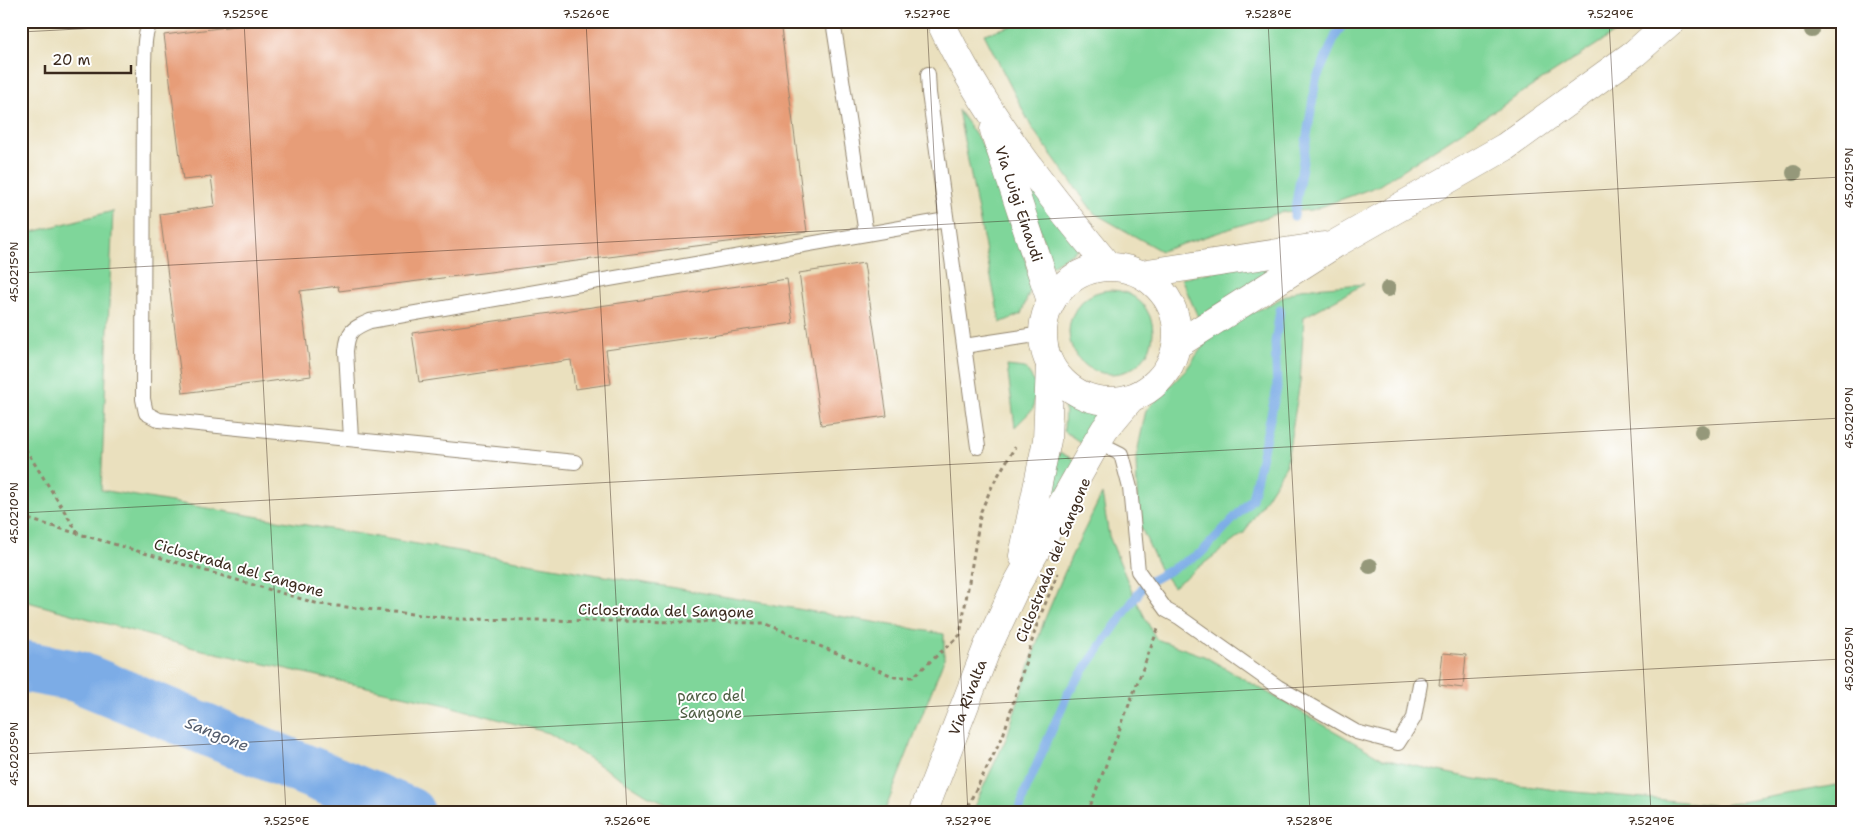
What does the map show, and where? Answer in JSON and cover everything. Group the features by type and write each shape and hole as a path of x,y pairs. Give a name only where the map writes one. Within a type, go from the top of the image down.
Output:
{"main road":[{"name":"Via Luigi Einaudi","path":"940,21 986,107 1078,230 1108,266"},
{"path":"1178,344 1335,244 1505,147 1635,52 1671,21"},
{"name":"Via Luigi Einaudi","path":"986,107 1051,301"},
{"path":"1141,274 1335,244"},
{"name":"Via Rivalta","path":"1108,266 1125,268 1141,274 1163,291 1176,316 1178,344 1170,368 1153,387 1131,398 1108,402 1084,396 1064,384 1050,365 1044,350 1042,334 1044,317 1051,301 1075,276 1108,266"},
{"name":"Via Rivalta","path":"1018,584 1048,440 1050,365"},
{"name":"Via Rivalta","path":"923,813 987,648 1018,584 1097,442 1131,398"}],"lane":[{"path":"152,21 148,26 145,39 144,63 143,399 146,414 160,420 575,462"},
{"path":"833,21 866,234"},
{"path":"928,74 946,220 978,447"},
{"path":"351,439 346,351 347,336 354,328 370,321 946,220"},
{"path":"964,346 1042,334"},
{"path":"1097,442 1121,454 1130,488 1138,571 1166,610 1278,687 1356,732 1398,743 1414,718 1420,684"}],"path":[{"name":"Ciclostrada del Sangone","path":"21,517 319,604 458,619 764,623 895,677 913,677 960,634 981,511 993,484 1022,435 1048,440"},
{"path":"21,442 78,533"},
{"name":"Ciclostrada del Sangone","path":"964,813 1002,736 1038,621 1060,569"},
{"path":"1091,813 1091,804 1166,610"}],"green space":[{"path":"1029,21 1633,21 1378,186 1312,210 1282,212 1161,251 1094,213 1032,128 984,34"},
{"path":"958,110 982,144 1010,215 1026,263 1031,288 1021,314 1000,323"},
{"path":"1019,166 1079,248 1052,266"},
{"name":"parco del Sangone","path":"113,211 101,490 944,634 944,659 884,813 690,813 647,795 549,733 442,704 194,648 21,600 21,235"},
{"path":"1304,254 1198,317 1181,278"},
{"path":"1364,284 1304,317 1300,382 1286,466 1244,533 1173,587 1160,569 1138,521 1136,458 1146,410 1186,370 1212,333 1300,289"},
{"path":"1103,290 1119,290 1135,297 1146,308 1153,324 1150,348 1141,362 1135,367 1119,374 1103,374 1087,367 1076,356 1069,340 1069,324 1076,308 1087,297"},
{"path":"1007,366 1025,368 1036,384 1033,409 1015,427"},
{"path":"1065,405 1101,417 1084,445 1064,431"},
{"path":"1059,452 1077,461 1040,520"},
{"path":"1102,494 1109,536 1132,592 1156,639 1204,656 1383,759 1475,779 1564,791 1719,806 1842,784 1842,813 971,813 1006,739 1044,621 1071,557"}],"building":[{"path":"274,21 780,21 807,232 339,291 338,286 300,291 311,376 183,393 160,214 215,206 211,177 183,180 164,35"},
{"path":"864,263 887,416 821,425 799,273"},
{"path":"787,279 793,323 606,350 611,384 575,389 571,360 419,382 412,333"},
{"path":"1443,653 1466,655 1463,688 1439,685"}],"waterway":[{"path":"1294,216 1316,80 1336,35 1345,21"},
{"path":"1019,813 1024,794 1069,691 1145,584 1201,553 1252,499 1277,388 1275,343 1280,310"},
{"name":"Sangone","path":"21,666 76,676 409,813"}]}
